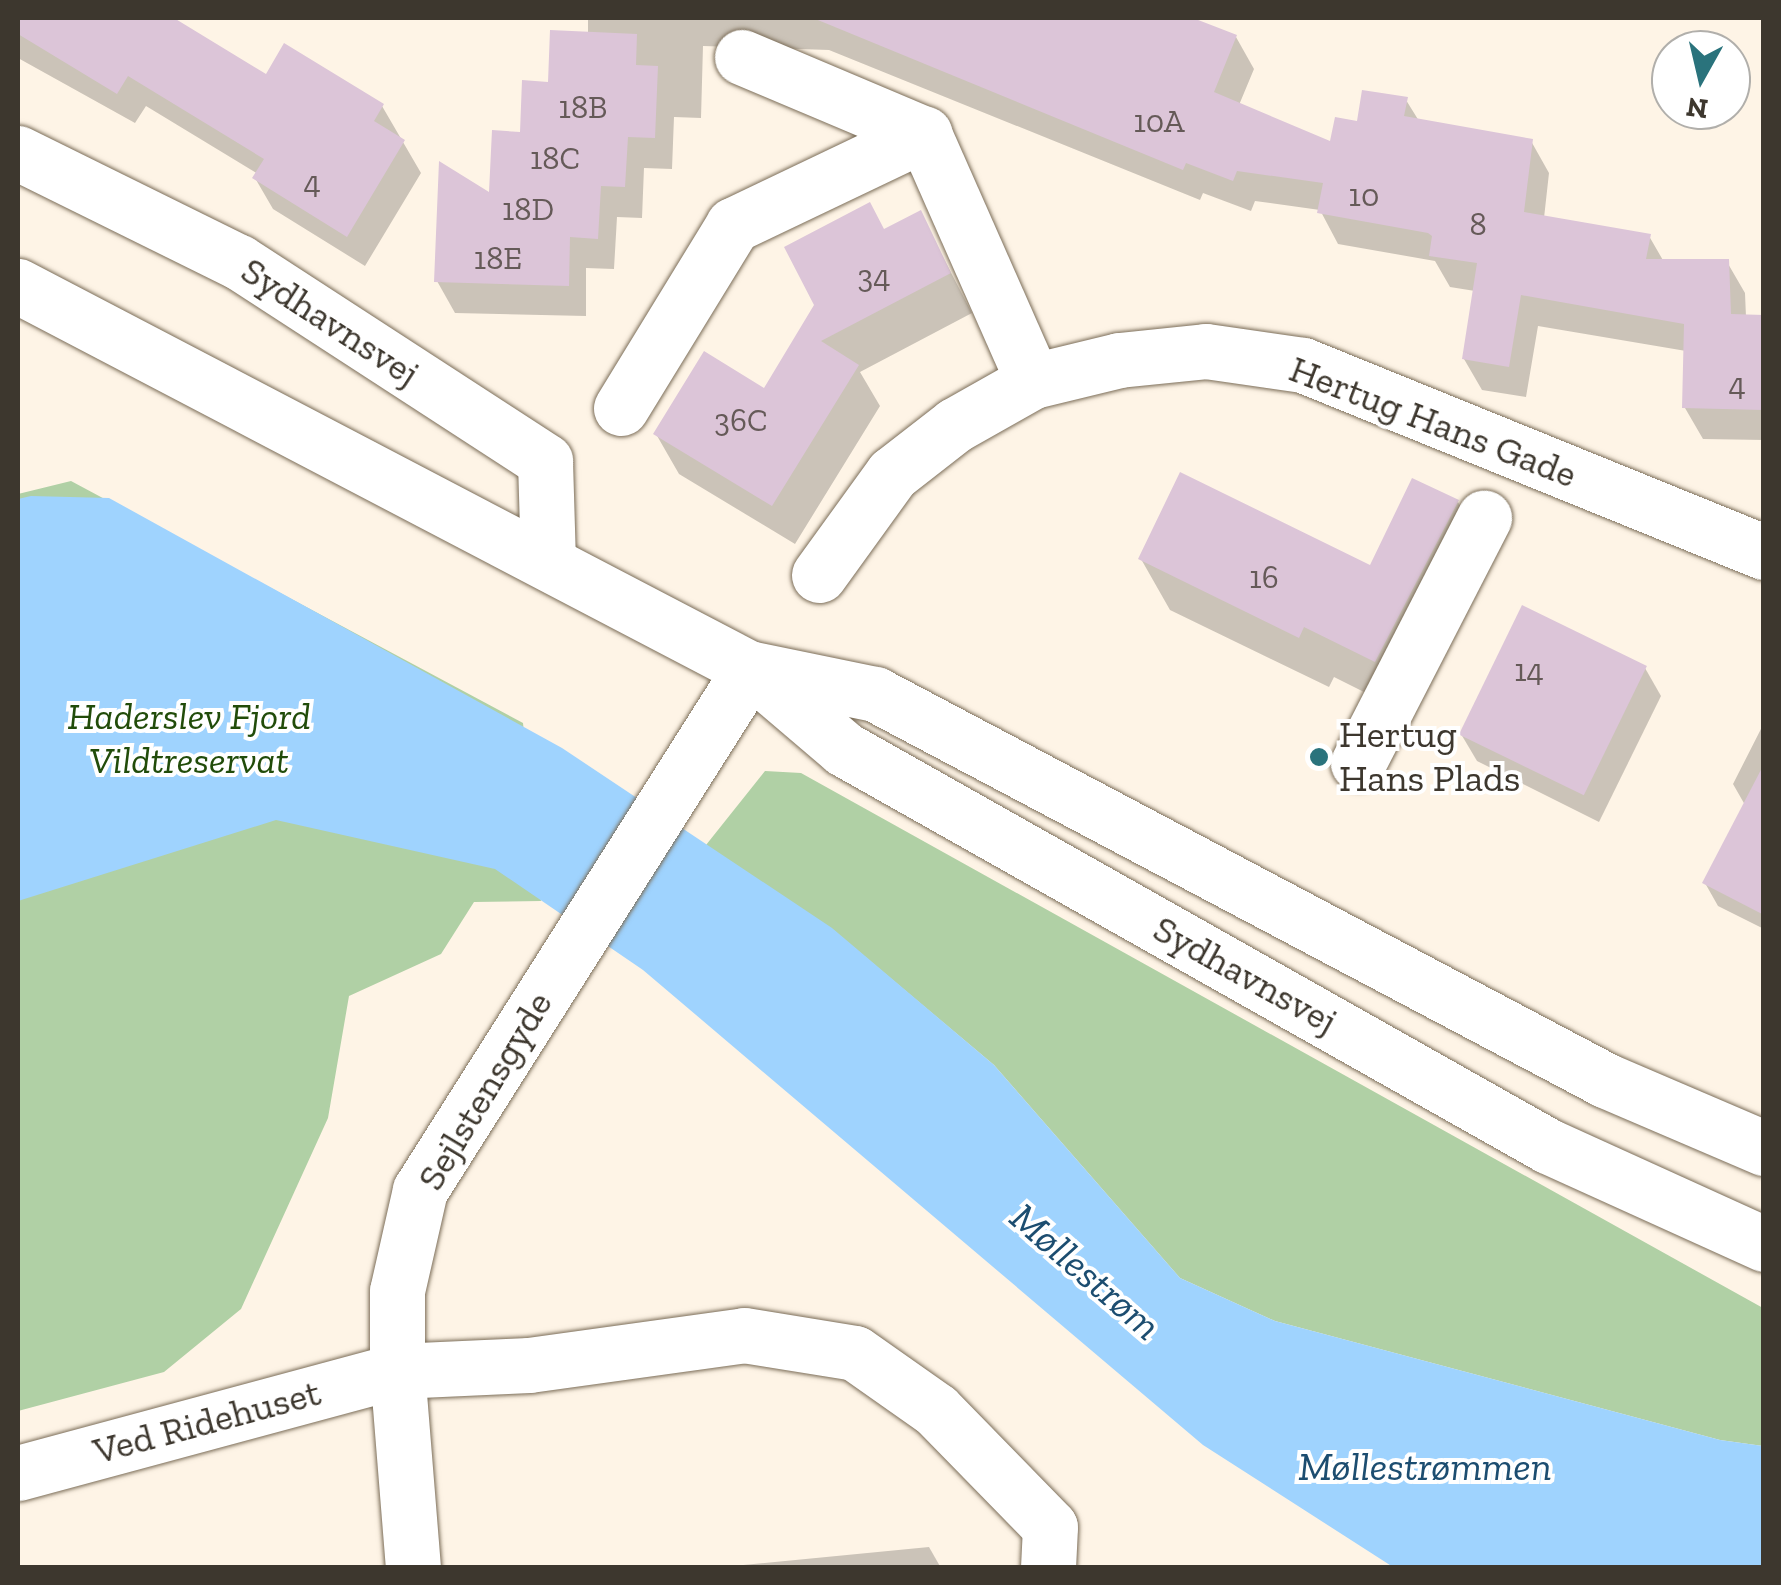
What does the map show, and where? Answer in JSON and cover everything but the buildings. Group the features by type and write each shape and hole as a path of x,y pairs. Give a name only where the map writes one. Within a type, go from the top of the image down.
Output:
{"street":[{"path":"742,57 924,134 1032,381"},
{"path":"622,408 733,224 924,134"},
{"name":"Sydhavnsvej","path":"18,153 238,262 545,461 548,561"},
{"name":"Sydhavnsvej","path":"18,286 750,669 844,749 1548,1146 1764,1244"},
{"name":"Hertug Hans Gade","path":"820,575 892,474 955,426 1032,381 1119,360 1206,351 1303,365 1764,552"},
{"path":"1358,764 1484,518"},
{"name":"Sydhavnsvej","path":"750,669 875,694 1605,1080 1764,1148"},
{"name":"Sejlstensgyde","path":"413,1568 396,1370 398,1291 420,1190 750,669"},
{"name":"Ved Ridehuset","path":"18,1473 396,1370 529,1365 744,1335 855,1353 936,1410 1050,1526 1048,1568"}],"green space":[{"name":"Haderslev Fjord Vildtreservat","path":"71,481 523,723 541,901 474,902 441,954 349,996 328,1118 241,1309 164,1372 18,1411 18,494"},
{"path":"765,771 801,773 1763,1308 1763,1446 1720,1440 1275,1321 1180,1278 994,1065 832,929 706,845"}],"water":[{"name":"Møllestrømmen","path":"109,498 562,748 832,928 994,1065 1180,1278 1275,1321 1720,1440 1763,1446 1763,1567 1393,1567 1203,1445 643,970 495,869 276,820 18,901 18,499"}],"place":[{"name":"Hertug Hans Plads","path":"1319,757"}],"water label":[{"name":"Møllestrøm","path":"1086,1271"}]}
